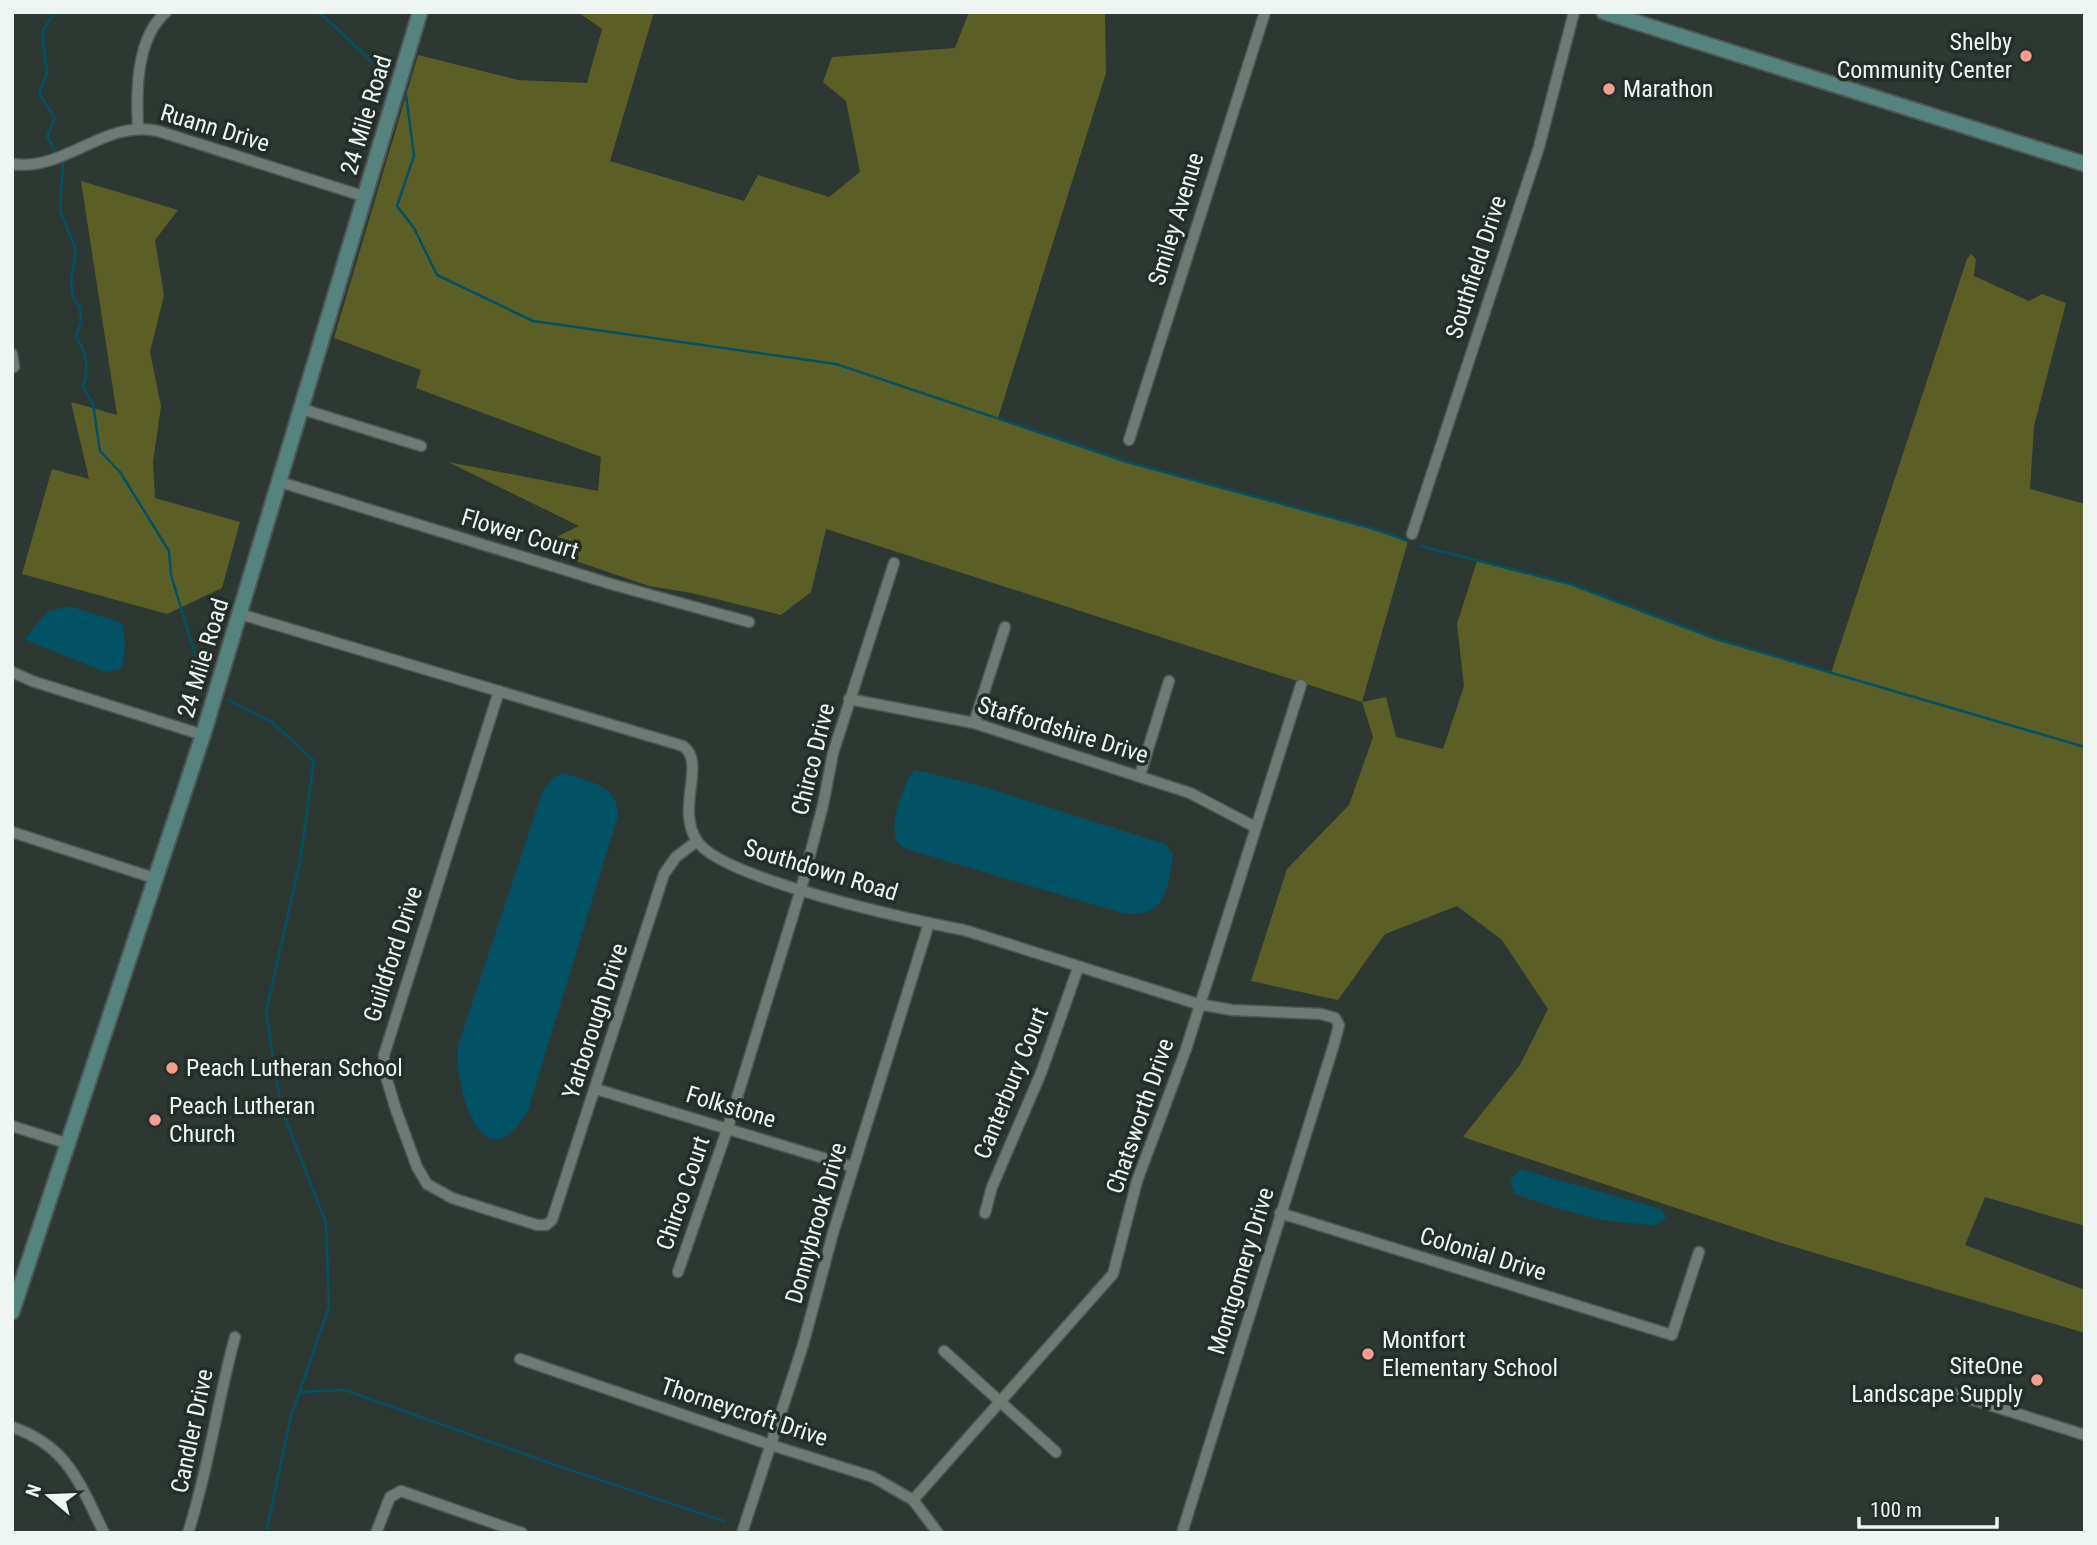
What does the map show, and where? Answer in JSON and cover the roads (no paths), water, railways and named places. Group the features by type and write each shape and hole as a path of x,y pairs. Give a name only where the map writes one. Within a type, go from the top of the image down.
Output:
{"street":[{"path":"138,128 139,71 149,41 160,18 166,12"},
{"name":"24 Mile Road","path":"12,1312 203,735 420,12"},
{"name":"Smiley Avenue","path":"1129,440 1265,12"},
{"name":"Southfield Drive","path":"1412,534 1539,147 1574,12"},
{"path":"1604,12 2085,164"},
{"name":"Ruann Drive","path":"12,164 36,164 55,159 98,138 138,128 158,131 366,197"},
{"path":"12,354 14,367"},
{"path":"302,409 421,446"},
{"name":"Flower Court","path":"280,482 611,584 749,621"},
{"name":"Chirco Drive","path":"728,1127 801,889 821,815 833,753 894,563"},
{"path":"240,614 667,740 689,750 694,770 687,808 697,841"},
{"path":"974,723 1005,627"},
{"path":"12,672 32,681 203,735"},
{"path":"1140,775 1169,681"},
{"name":"Chatsworth Drive","path":"914,1500 1002,1404 1113,1274 1137,1181 1186,1049 1198,1004 1301,685"},
{"name":"Guildford Drive","path":"499,691 385,1047 384,1070 417,1167 427,1184 452,1198 537,1225 549,1223"},
{"name":"Staffordshire Drive","path":"849,699 974,723 1140,775 1190,793 1255,827"},
{"path":"12,832 157,879"},
{"name":"Southdown Road","path":"697,841 728,864 801,889 964,930 1198,1004 1232,1010 1321,1014 1338,1021"},
{"name":"Yarborough Drive","path":"549,1223 555,1216 664,874 676,857 697,841"},
{"name":"Donnybrook Drive","path":"742,1533 929,923"},
{"name":"Canterbury Court","path":"985,1213 992,1188 1041,1073 1078,968"},
{"name":"Montgomery Drive","path":"1182,1533 1338,1031 1338,1021"},
{"name":"Folkstone","path":"596,1089 853,1167"},
{"path":"12,1126 69,1144"},
{"name":"Chirco Court","path":"678,1272 728,1127"},
{"name":"Colonial Drive","path":"1280,1213 1672,1335 1699,1252"},
{"name":"Candler Drive","path":"188,1533 209,1462 218,1400 235,1337"},
{"path":"944,1352 1056,1452"},
{"name":"Thorneycroft Drive","path":"520,1359 873,1477 914,1500 938,1533"},
{"path":"1951,1393 2085,1435"},
{"path":"12,1427 47,1443 58,1452 78,1481 104,1533"},
{"path":"376,1533 388,1500 395,1492 406,1492 520,1533"}],"water":[{"path":"69,606 122,623 125,646 122,669 105,672 24,639 47,612"},
{"path":"915,770 974,784 1165,844 1173,854 1162,899 1156,907 1147,912 1122,913 903,847 895,837 894,828 898,805"},
{"path":"563,773 591,782 607,791 617,806 618,816 528,1110 512,1131 498,1139 485,1135 475,1123 467,1106 461,1085 458,1046 543,790 554,777"},
{"path":"1520,1169 1661,1209 1666,1218 1654,1226 1609,1221 1535,1201 1515,1194 1510,1180"}],"waterway":[{"path":"55,12 42,32 47,73 39,93 55,118 47,137 55,150"},
{"path":"319,12 383,72"},
{"path":"406,95 414,156 397,206 414,228 437,275 533,321 836,364 1127,462 1374,529 1408,541"},
{"path":"63,163 60,211 76,249 71,281 73,298 80,307 81,322 76,337 86,360 83,386 93,404 100,451 120,472 169,551 171,575 195,654 206,676"},
{"path":"1420,546 1570,584 1716,639 2085,747"},
{"path":"228,700 272,722 314,761 300,862 266,1012 281,1108 326,1223 329,1307 291,1416 266,1533"},
{"path":"299,1392 345,1390 564,1468 724,1521"}],"place":[{"name":"Shelby Community Center","path":"2026,56"},
{"name":"Marathon","path":"1609,89"},
{"name":"Peach Lutheran School","path":"172,1068"},
{"name":"Peach Lutheran Church","path":"155,1120"},
{"name":"Montfort Elementary School","path":"1368,1354"},
{"name":"SiteOne Landscape Supply","path":"2037,1380"}]}
